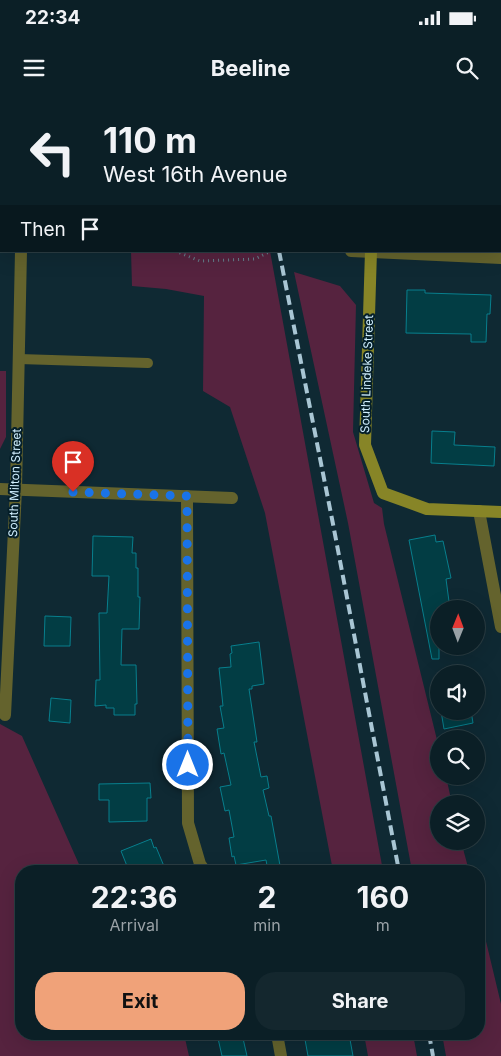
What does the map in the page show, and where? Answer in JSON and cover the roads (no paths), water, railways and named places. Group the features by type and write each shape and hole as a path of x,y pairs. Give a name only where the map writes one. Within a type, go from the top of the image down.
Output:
{"street":[{"name":"South Milton Street","path":"5,715 16,489 21,252"},
{"path":"371,252 501,258"},
{"name":"South Lindeke Street","path":"371,252 365,445 383,493 427,509 479,511"},
{"path":"0,489 232,498"},
{"path":"187,496 188,823 201,865"},
{"path":"501,512 479,511 501,627"},
{"path":"278,1040 281,1056"}],"lane":[{"path":"19,359 148,364"}],"railway":[{"path":"279,252 398,865"},
{"path":"430,1040 433,1056"}]}
